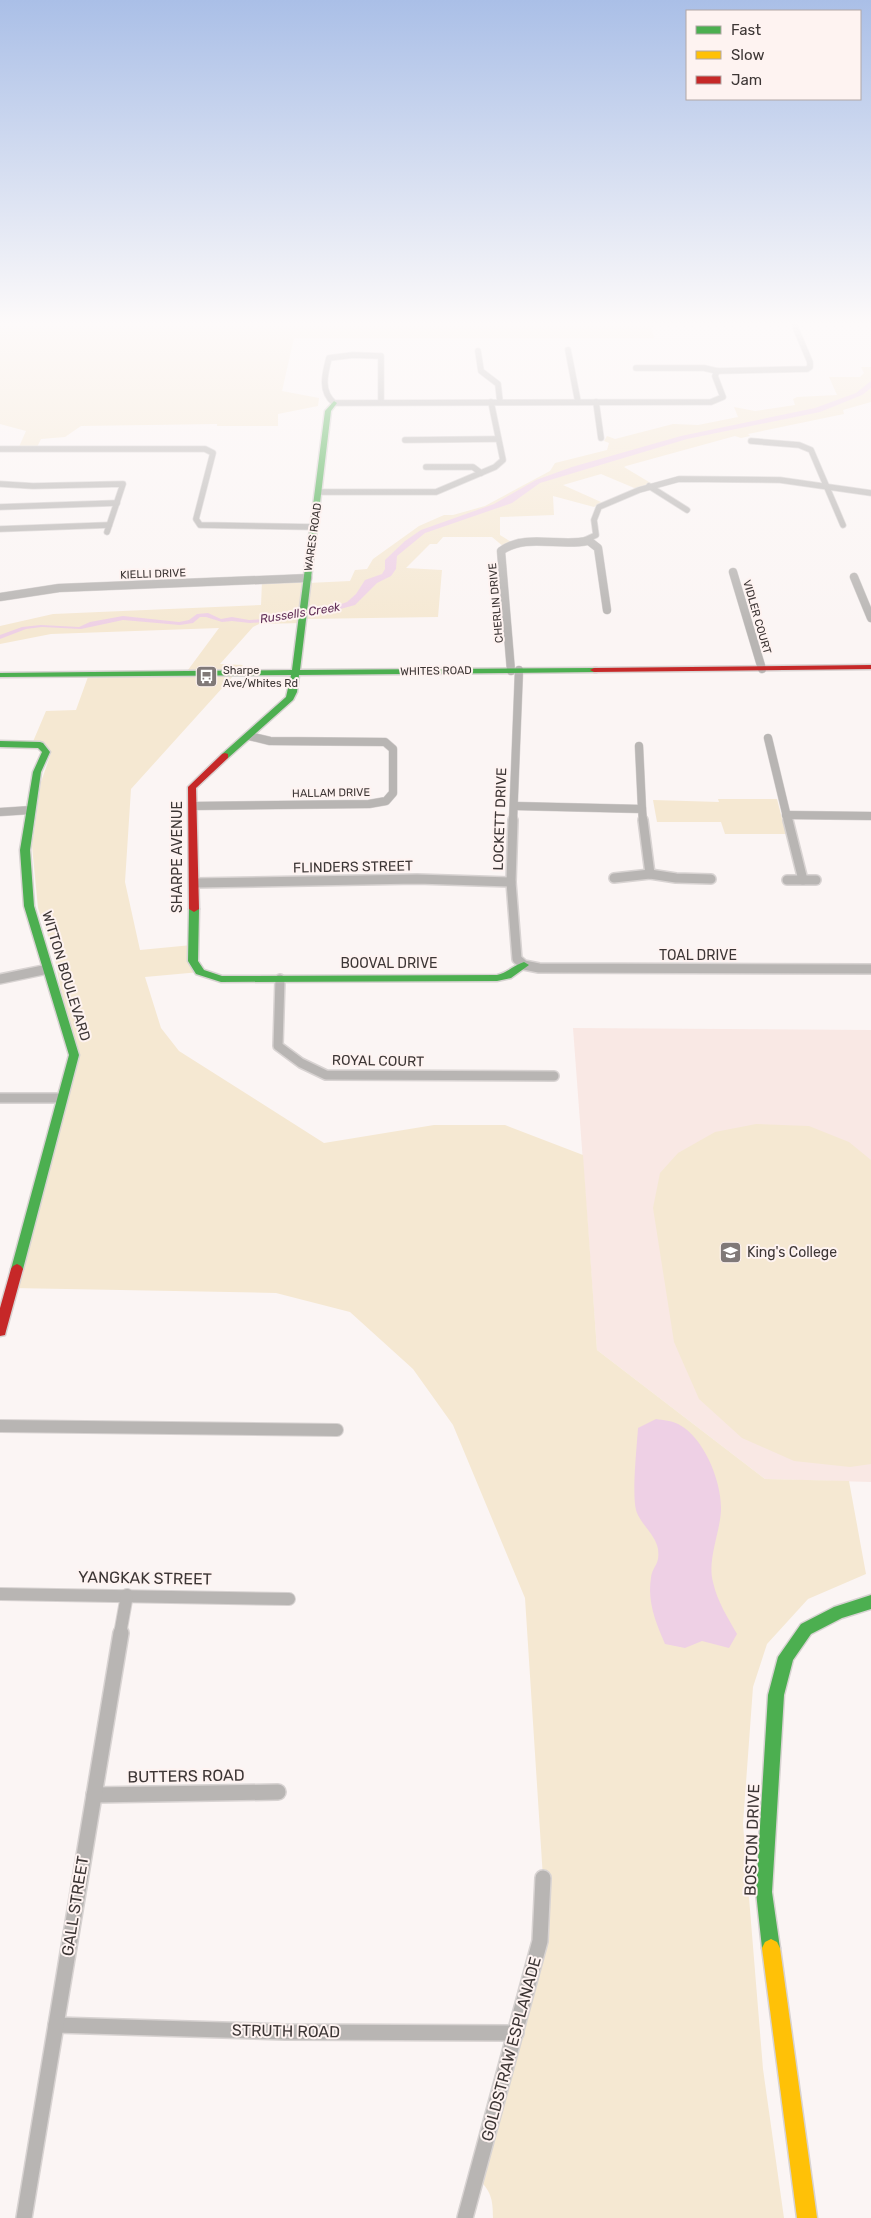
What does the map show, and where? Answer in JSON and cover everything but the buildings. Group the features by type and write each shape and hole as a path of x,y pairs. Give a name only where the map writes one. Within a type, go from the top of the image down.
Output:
{"street":[{"name":"WARES ROAD","path":"297,673 326,428"},
{"path":"320,492 436,492 500,464 503,460 495,428"},
{"path":"600,428 601,438"},
{"path":"405,440 497,439"},
{"path":"751,441 811,450 843,525"},
{"path":"0,449 205,449 213,453 196,519 200,525 314,527"},
{"path":"426,459 425,469 472,467 482,473"},
{"path":"607,610 598,548 589,541 596,534 594,515 600,507 668,480 685,479 780,480 871,493"},
{"path":"0,484 33,486 123,484 108,528 59,525 0,529"},
{"path":"650,486 687,510"},
{"path":"0,507 117,503"},
{"name":"CHERLIN DRIVE","path":"515,670 501,551 508,545 520,542 574,543 589,541"},
{"name":"VIDLER COURT","path":"733,572 762,669"},
{"path":"854,577 871,618"},
{"name":"KIELLI DRIVE","path":"0,598 59,588 308,578"},
{"name":"WHITES ROAD","path":"0,675 871,668"},
{"name":"LOCKETT DRIVE","path":"515,670 515,806 512,882 517,958 524,965"},
{"name":"SHARPE AVENUE","path":"250,979 210,977 195,967 192,942 194,884 192,874 192,796 195,782 290,698 297,673"},
{"name":"HALLAM DRIVE","path":"193,806 369,804 386,801 393,793 393,749 385,742 270,741 249,736"},
{"path":"768,738 803,880"},
{"name":"WITTON BOULEVARD","path":"0,744 40,745 46,752 37,772 25,850 28,906 73,1046 74,1055 0,1331"},
{"path":"639,746 642,810 650,874"},
{"path":"515,806 642,810"},
{"path":"0,812 31,810"},
{"path":"786,815 871,816"},
{"path":"614,878 650,874 710,879"},
{"name":"FLINDERS STREET","path":"194,884 417,879 512,882"},
{"path":"787,880 816,880"},
{"name":"TOAL DRIVE","path":"524,965 547,968 871,969"},
{"name":"BOOVAL DRIVE","path":"250,979 498,978 507,976 524,965"},
{"path":"0,979 48,969"},
{"name":"ROYAL COURT","path":"280,979 278,1046 301,1063 326,1075 554,1076"},
{"path":"0,1098 62,1098"},
{"path":"0,1426 337,1430"},
{"name":"YANGKAK STREET","path":"0,1594 289,1599"},
{"name":"GALL STREET","path":"24,2218 127,1595"},
{"name":"BOSTON DRIVE","path":"807,2218 764,1892 776,1695 786,1657 806,1629 839,1612 871,1602"},
{"name":"BUTTERS ROAD","path":"94,1795 278,1792"},
{"name":"GOLDSTRAW ESPLANADE","path":"465,2218 540,1942 543,1878"},
{"name":"STRUTH ROAD","path":"56,2025 284,2032 516,2033"}],"shaded area":[{"path":"13,428 79,428 65,437 41,439 36,449 18,449 26,431"},
{"path":"659,428 779,428 748,434 750,436 741,438 735,436 624,467 654,485 639,490 601,474 563,485 601,502 594,507 553,496 554,515 500,517 500,535 513,543 504,547 492,537 443,537 437,544 430,544 406,568 442,570 438,617 304,619 303,623 259,624 253,627 220,664 243,665 131,789 125,882 140,950 192,945 200,972 145,977 161,1028 179,1051 324,1143 434,1125 505,1125 583,1155 597,1350 765,1479 849,1481 866,1574 808,1599 767,1644 753,1687 743,1824 763,2069 784,2218 493,2218 490,2195 485,2186 476,2177 540,1941 543,1878 525,1598 453,1425 413,1369 350,1312 276,1293 12,1288 73,1050 53,950 38,908 32,846 41,782 51,753 32,744 46,711 76,710 89,674 185,674 219,628 51,634 0,644 0,626 53,614 261,605 262,581 308,579 308,583 350,581 355,570 367,569 373,559 419,526 444,515 453,515 485,506 550,471 555,463 607,450 609,443 604,441 607,436 615,439"},
{"path":"718,799 777,799 786,834 725,834 721,822 657,822 653,800 719,802"},
{"name":"King's College","path":"573,1028 871,1030 871,1482 765,1479 597,1350"},
{"path":"756,1124 809,1126 849,1142 871,1160 871,1464 850,1467 794,1461 742,1438 699,1399 674,1342 653,1208 660,1173 678,1153 715,1132"}],"water":[{"name":"Russells Creek","path":"722,428 744,428 687,439 540,483 512,503 425,533 397,556 396,569 391,576 377,583 355,605 333,611 290,615 265,622 222,622 200,617 193,623 180,625 123,620 81,629 42,627 26,629 0,639 0,635 22,627 41,625 79,627 90,622 123,616 179,622 189,620 197,614 208,613 221,619 232,617 249,620 263,619 286,612 330,608 347,602 356,594 365,580 382,574 385,569 385,560 405,541 421,530 494,504 536,480 572,467 681,436"},
{"path":"656,1419 676,1423 687,1430 696,1439 710,1461 715,1474 721,1499 721,1510 713,1556 712,1574 720,1603 737,1634 729,1648 702,1641 685,1648 665,1644 656,1620 651,1604 650,1587 652,1573 658,1559 658,1549 655,1540 637,1513 634,1485 638,1428"}],"traffic: fast":[{"path":"225,756 290,698 293,692 326,428"},
{"path":"0,675 594,670"},
{"path":"0,744 40,745 46,752 37,772 25,850 29,906 74,1055 17,1269"},
{"path":"194,909 193,961 200,972 221,979 497,978 507,976 524,965"},
{"path":"771,1948 764,1892 776,1695 786,1657 806,1629 839,1612 871,1602"}],"traffic: slow":[{"path":"771,1948 807,2218"}],"traffic: jam":[{"path":"594,670 871,667"},
{"path":"194,909 192,787 225,756"},
{"path":"0,1331 17,1269"}],"place":[{"name":"Sharpe Ave/Whites Rd","path":"207,676"},
{"name":"King's College","path":"731,1252"}]}
